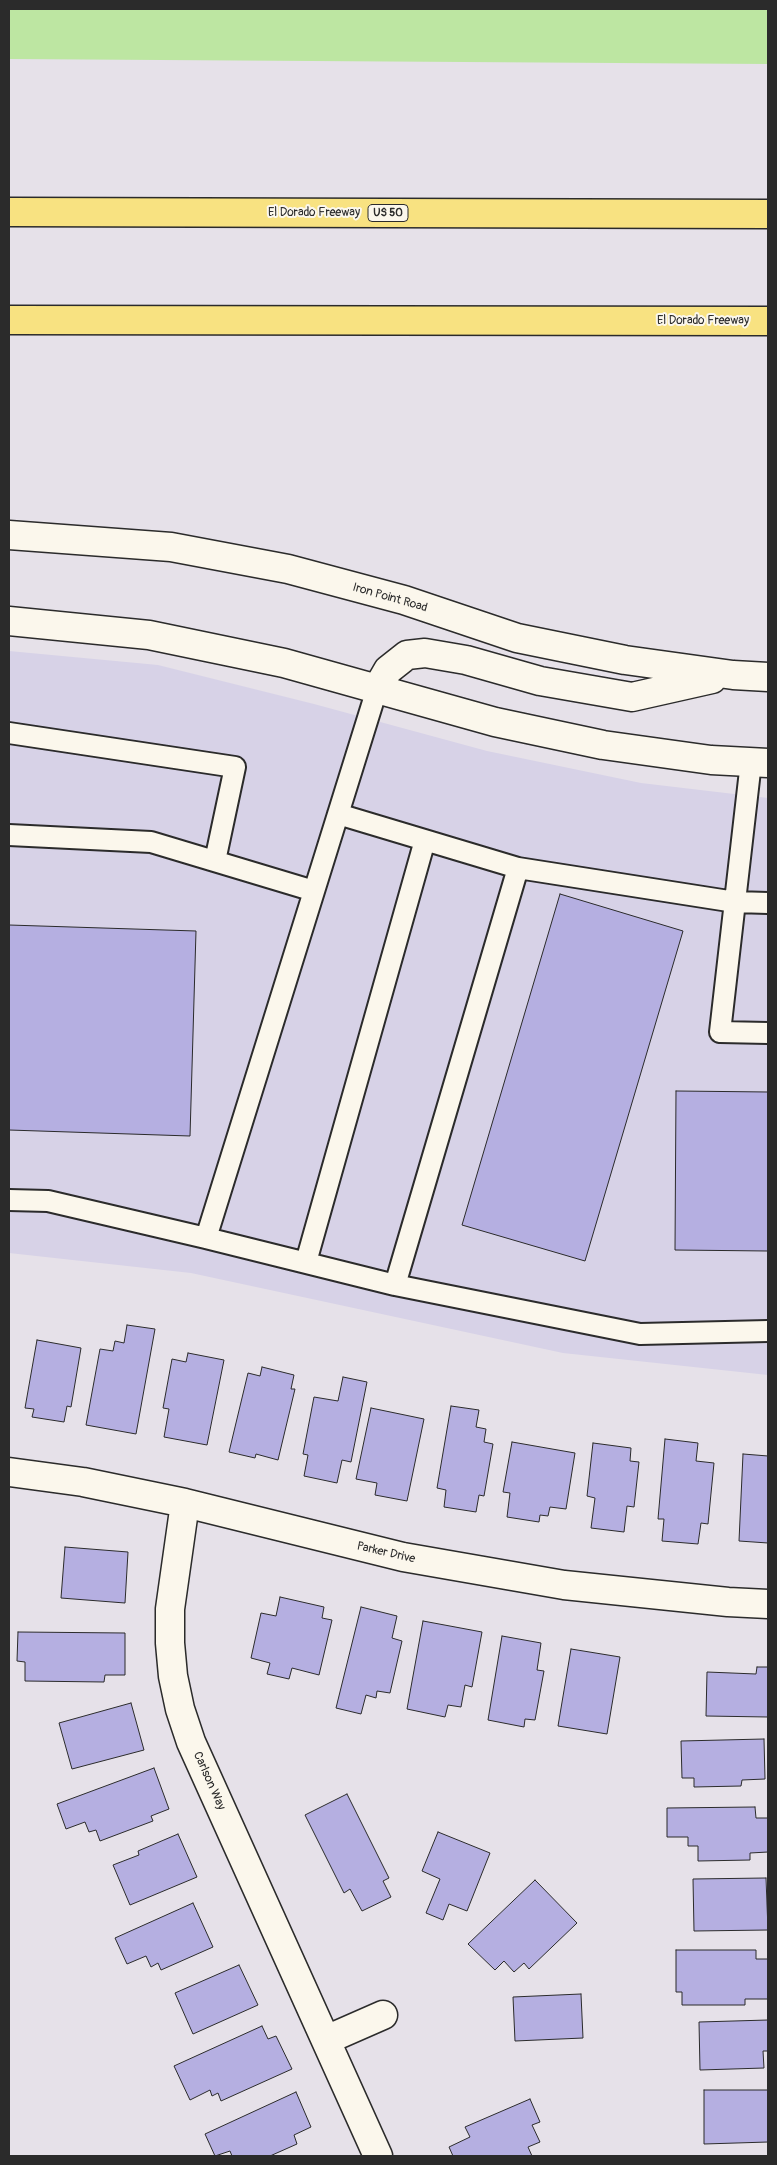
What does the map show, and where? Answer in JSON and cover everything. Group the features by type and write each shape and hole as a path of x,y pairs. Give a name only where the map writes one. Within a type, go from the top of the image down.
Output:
{"highway":[{"name":"El Dorado Freeway","path":"9,212 768,214"},
{"name":"El Dorado Freeway","path":"9,320 768,321"}],"main road":[{"name":"Iron Point Road","path":"9,535 171,547 288,569 404,600 517,638 624,660 732,675 768,677"},
{"path":"9,621 149,636 284,663 495,722 602,745 710,760 759,763"},
{"path":"377,689 388,670 407,655 425,653 466,660 540,681 632,697 732,675"},
{"name":"Parker Drive","path":"9,1472 82,1482 185,1503 402,1558 526,1579 593,1588 728,1602 768,1604"},
{"name":"Carlson Way","path":"185,1503 170,1609 170,1643 173,1676 180,1709 191,1742 378,2156"},
{"path":"326,2040 383,2015"}],"lane":[{"path":"206,1238 377,689"},
{"path":"9,733 235,767 215,861"},
{"path":"759,763 735,902 720,1032 768,1033"},
{"path":"338,814 518,868 735,902 768,903"},
{"path":"9,835 151,842 314,891"},
{"path":"306,1262 425,840"},
{"path":"395,1285 518,868"},
{"path":"9,1200 48,1201 395,1285 640,1334 768,1331"}],"shaded area":[{"path":"9,651 158,665 314,704 487,751 641,783 768,798 768,1375 563,1353 191,1273 9,1253"}],"green space":[{"path":"9,9 768,9 768,64 9,59"}],"building":[{"path":"560,894 683,931 585,1261 462,1225"},
{"path":"9,925 196,931 190,1136 9,1130"},
{"path":"676,1091 768,1092 768,1251 675,1250"},
{"path":"127,1325 155,1329 136,1434 86,1425 100,1349 113,1351 115,1341 124,1343"},
{"path":"37,1340 81,1348 71,1407 67,1406 64,1422 32,1417 34,1409 25,1408"},
{"path":"188,1353 224,1360 207,1445 164,1437 169,1409 163,1408 172,1359 186,1362"},
{"path":"262,1367 294,1375 291,1389 295,1389 278,1460 256,1454 255,1458 229,1452 248,1373 260,1376"},
{"path":"343,1377 367,1382 351,1462 342,1460 337,1483 304,1476 308,1455 303,1454 314,1397 338,1401"},
{"path":"451,1406 479,1410 476,1427 486,1429 484,1442 493,1444 484,1496 479,1495 476,1512 444,1507 446,1490 437,1488"},
{"path":"371,1408 424,1419 407,1501 375,1495 377,1483 356,1479"},
{"path":"665,1439 698,1443 696,1461 714,1463 708,1524 701,1523 698,1544 662,1541 664,1519 658,1519"},
{"path":"512,1442 575,1453 566,1509 550,1507 548,1516 540,1515 539,1522 507,1517 510,1493 503,1492"},
{"path":"593,1443 631,1448 630,1461 639,1462 634,1507 627,1506 624,1532 591,1528 595,1498 587,1496"},
{"path":"743,1454 768,1456 768,1543 739,1541"},
{"path":"65,1547 128,1552 125,1603 61,1598"},
{"path":"280,1597 324,1607 322,1618 332,1620 319,1675 292,1668 289,1679 267,1674 270,1663 251,1658 261,1613 276,1616"},
{"path":"361,1607 397,1616 392,1638 402,1641 390,1693 377,1691 376,1698 366,1695 361,1714 336,1708"},
{"path":"423,1621 482,1632 472,1687 465,1685 461,1707 448,1705 445,1717 407,1709"},
{"path":"18,1632 125,1633 125,1675 105,1675 104,1682 25,1681 25,1662 17,1661"},
{"path":"502,1636 541,1643 537,1670 544,1671 535,1720 525,1719 524,1727 488,1720"},
{"path":"571,1649 620,1657 607,1734 558,1726"},
{"path":"757,1667 768,1667 768,1717 706,1716 707,1672 756,1674"},
{"path":"131,1703 144,1750 72,1769 59,1723"},
{"path":"764,1739 765,1779 742,1780 741,1786 694,1787 694,1778 682,1778 681,1741"},
{"path":"154,1768 169,1809 151,1816 153,1821 100,1841 96,1830 89,1832 85,1822 66,1829 57,1804"},
{"path":"347,1794 389,1878 383,1881 391,1897 362,1911 350,1889 344,1893 305,1815"},
{"path":"755,1807 756,1818 768,1818 768,1852 750,1853 750,1860 698,1861 698,1846 688,1846 688,1837 667,1837 667,1808"},
{"path":"438,1832 490,1853 467,1911 449,1904 443,1920 426,1913 440,1879 422,1871"},
{"path":"178,1834 197,1877 130,1905 113,1865 139,1855 138,1851"},
{"path":"766,1878 768,1930 694,1931 693,1879"},
{"path":"535,1880 577,1923 529,1969 524,1963 514,1972 504,1961 495,1970 468,1944"},
{"path":"193,1903 213,1947 161,1970 158,1963 151,1967 146,1956 127,1964 115,1938"},
{"path":"676,1950 756,1950 756,1959 768,1959 768,1999 745,1999 745,2005 682,2005 682,1992 676,1992"},
{"path":"239,1965 258,2005 193,2034 175,1993"},
{"path":"581,1994 583,2038 515,2041 513,1997"},
{"path":"768,2020 768,2051 763,2051 764,2068 700,2070 699,2022"},
{"path":"262,2026 268,2039 276,2036 292,2069 221,2101 218,2093 212,2096 210,2090 190,2100 174,2066"},
{"path":"704,2090 768,2090 768,2142 704,2144"},
{"path":"296,2092 311,2127 294,2135 297,2144 270,2156 232,2156 230,2151 215,2156 205,2134"},
{"path":"530,2099 540,2122 532,2125 540,2142 528,2147 532,2156 453,2156 449,2147 470,2137 465,2127"}]}
